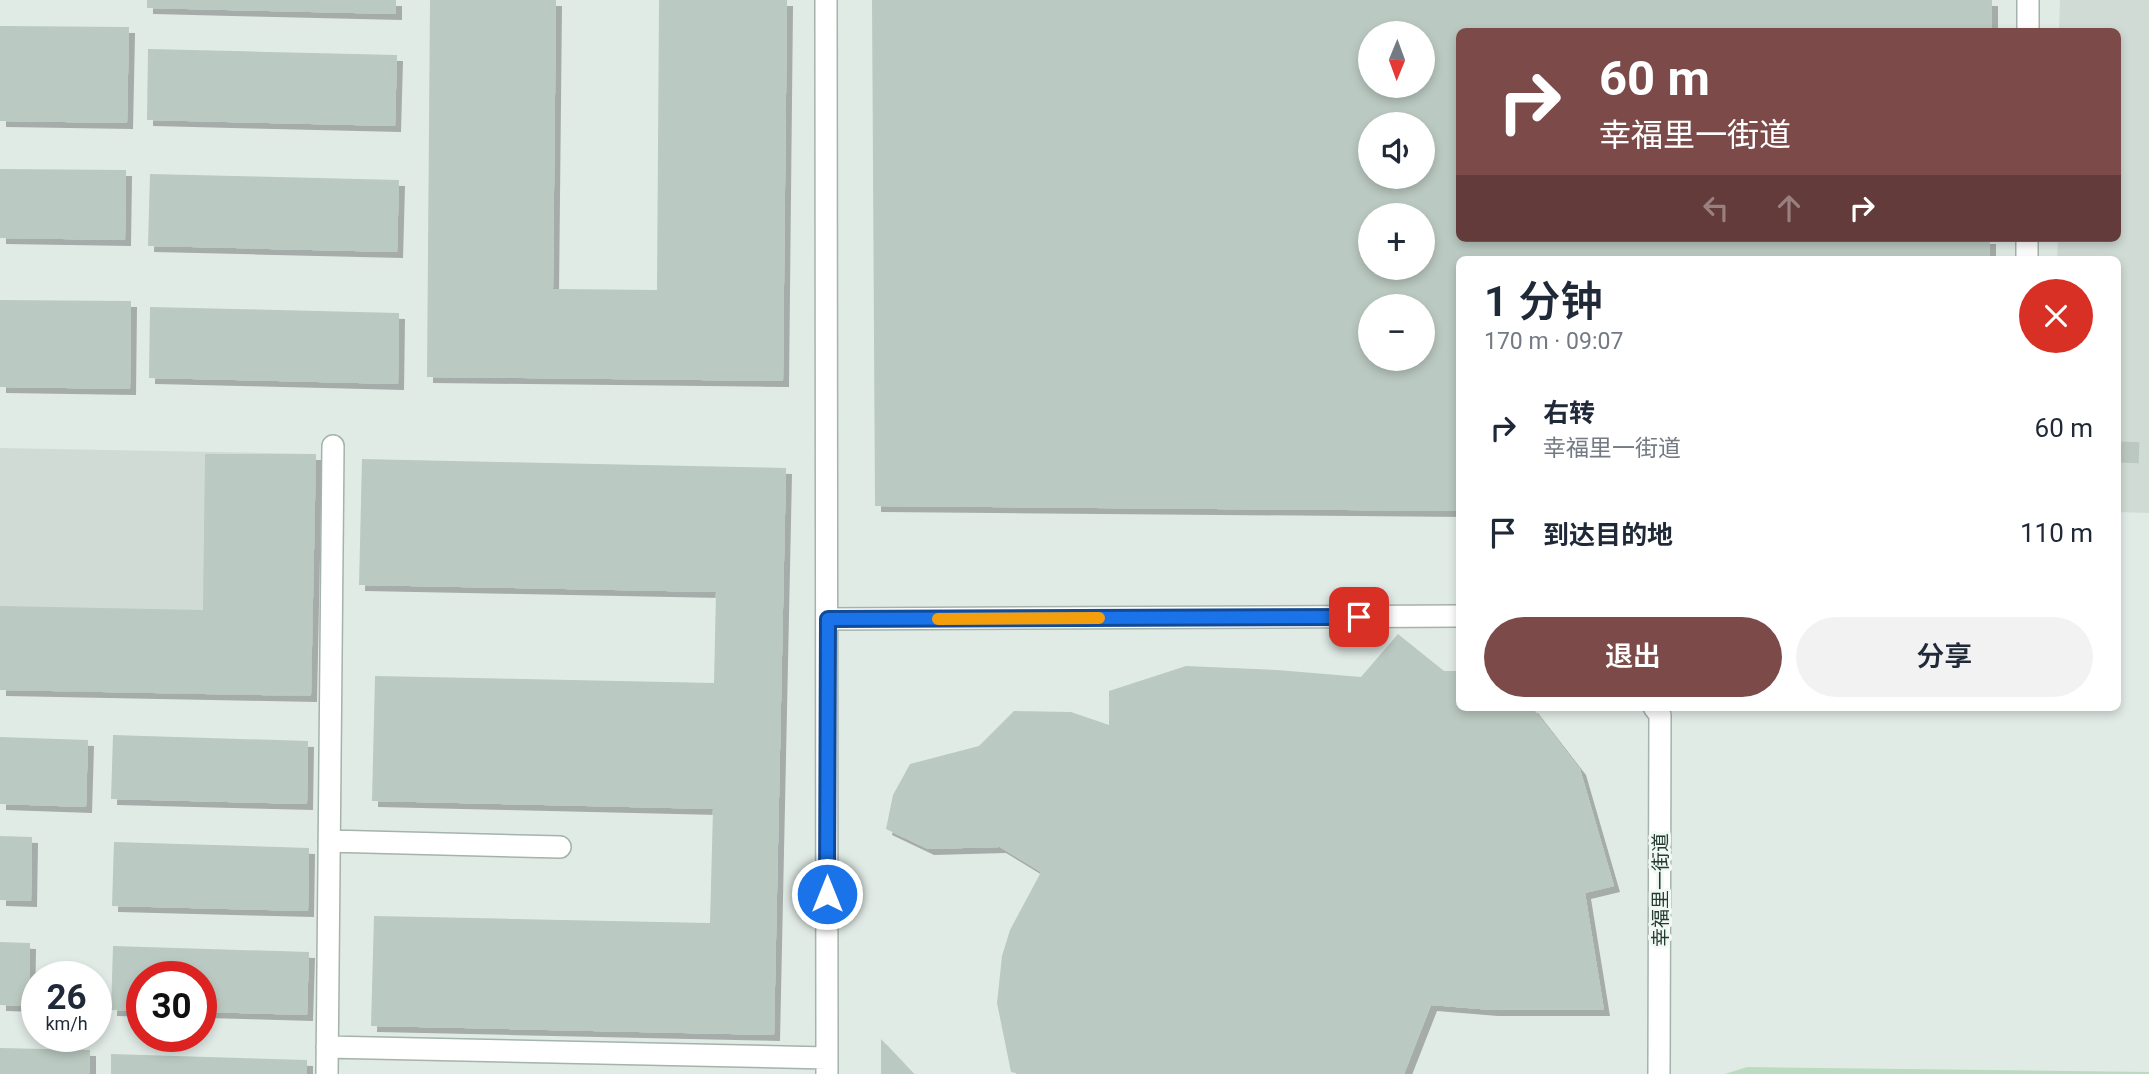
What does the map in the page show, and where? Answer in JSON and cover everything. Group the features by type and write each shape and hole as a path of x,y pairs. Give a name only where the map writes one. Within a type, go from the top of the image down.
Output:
{"street":[{"path":"327,1047 827,1066 826,0"},
{"path":"2028,0 2028,28"},
{"path":"327,1074 333,446"},
{"path":"828,619 1456,616"},
{"name":"幸福里一街道","path":"1657,711 1660,715 1659,1074"},
{"path":"329,841 559,847"}],"shaded area":[{"path":"2060,0 2149,0 2149,513 2121,512 2121,256 2057,256 2058,242 2121,242 2121,28 2059,28"},
{"path":"0,448 316,454 311,696 0,690"}],"green space":[{"path":"1747,1067 2149,1072 2149,1074 1725,1074"}],"building":[{"path":"147,0 396,0 396,14 147,8"},
{"path":"430,0 556,0 553,289 657,290 659,0 787,0 783,381 427,377"},
{"path":"872,0 1992,0 1992,28 1456,28 1456,242 1990,242 1990,256 1456,256 1456,511 875,506"},
{"path":"0,26 129,27 127,123 0,121"},
{"path":"148,49 397,55 395,126 147,120"},
{"path":"0,169 126,170 125,240 0,238"},
{"path":"150,174 399,180 397,252 148,246"},
{"path":"0,300 131,301 130,389 0,387"},
{"path":"150,307 399,313 398,384 149,378"},
{"path":"205,454 316,454 311,696 0,690 0,606 203,610"},
{"path":"362,459 786,468 774,1035 371,1026 374,916 710,923 713,809 372,801 375,676 714,683 716,592 359,585"},
{"path":"1398,634 1444,671 1456,671 1456,711 1535,711 1580,769 1614,886 1585,893 1604,1010 1492,1010 1431,1005 1404,1074 1011,1072 997,1003 1002,956 1010,930 1041,872 1000,847 928,849 886,829 893,795 910,764 979,746 1014,711 1071,712 1109,725 1109,691 1186,666 1361,677"},
{"path":"113,735 308,741 307,804 111,799"},
{"path":"0,737 88,740 86,807 0,804"},
{"path":"0,836 32,837 31,901 0,900"},
{"path":"114,842 309,848 308,911 112,906"},
{"path":"0,942 30,943 30,961 21,961 21,1006 0,1005"},
{"path":"113,946 309,952 307,1015 217,1012 217,961 126,961 126,1010 112,1010"},
{"path":"881,1039 914,1074 881,1074"},
{"path":"0,1048 21,1048 21,1052 90,1052 90,1074 0,1074"},
{"path":"111,1054 307,1060 307,1074 111,1074"}],"tunnel":[{"path":"2121,452 2149,453"}],"slow traffic":[{"path":"938,619 1099,618"}],"route":[{"path":"827,894 828,619 1359,617"}]}
